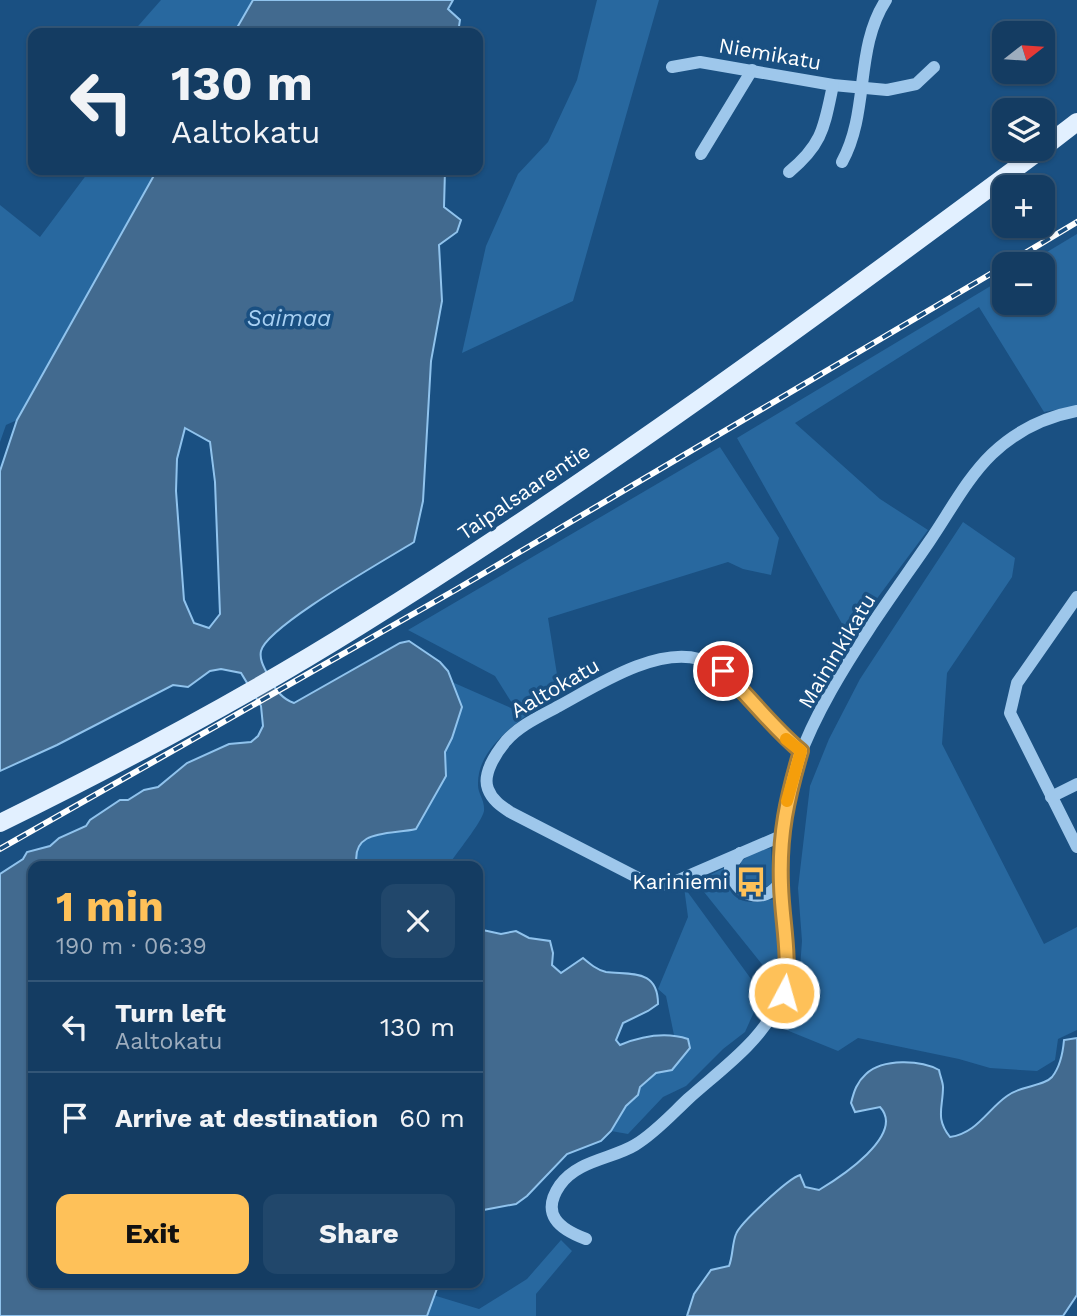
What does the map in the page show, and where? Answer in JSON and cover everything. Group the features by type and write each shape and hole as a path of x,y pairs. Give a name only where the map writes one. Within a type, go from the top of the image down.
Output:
{"main road":[{"name":"Taipalsaarentie","path":"1055,138 1077,122"},
{"name":"Taipalsaarentie","path":"0,823 71,788 234,699 441,575 596,471 911,246 1025,161"}],"street":[{"path":"842,162 856,127 866,48 872,28 886,0"},
{"name":"Niemikatu","path":"672,67 701,62 833,85 887,90 916,84 934,66"},
{"path":"701,154 752,70"},
{"path":"789,172 807,157 823,132 833,85"},
{"name":"Maininkikatu","path":"586,1239 563,1230 554,1218 551,1203 561,1183 582,1167 635,1145 655,1129 746,1046 776,1010 784,993 787,974 781,836 784,813 801,751 849,659 990,456 1024,430 1077,411"},
{"path":"1077,597 1017,683 1010,713 1077,847"},
{"name":"Aaltokatu","path":"781,836 674,882 650,884 510,812 495,801 487,788 489,768 506,741 525,725 619,673 681,656 701,659 723,671 784,737 801,751"},
{"path":"1051,797 1077,784"},
{"path":"742,851 730,867 731,877 742,891 750,895 765,895 774,891 781,881"}],"shaded area":[{"path":"161,0 253,0 237,28 136,28"},
{"path":"597,0 659,0 573,301 462,353 486,246 518,174 548,142 577,80"},
{"path":"86,175 154,175 17,420 6,425 0,442 0,205 40,237"},
{"path":"1077,234 1077,406 1044,412 979,307 795,423 880,499 928,530 849,636 737,438 992,285 992,315 1055,315 1055,252 1047,252"},
{"path":"720,447 779,538 771,575 743,569 728,562 548,618 559,687 515,708 495,676 408,630"},
{"path":"963,522 1015,558 1012,577 947,673 942,744 1044,944 1077,927 1077,1030 1058,1039 1055,1060 1037,1071 990,1068 858,1038 838,1051 779,1027 798,995 802,941 798,888 810,786 829,739 860,679"},
{"path":"452,682 527,715 502,736 482,763 478,785 484,811 474,830 452,861 357,861 356,854 366,839 384,833 416,829 446,776 445,752 462,707"},
{"path":"771,848 773,883 764,888 754,885 743,876 741,861 755,852"},
{"path":"724,868 728,887 739,899 753,902 775,900 779,971 777,983 696,882"},
{"path":"684,887 762,994 745,1032 723,1049 686,1086 663,1097 628,1134 611,1131 626,1106 638,1095 640,1087 656,1073 672,1070 688,1039 674,1035 666,996 658,989 688,917"},
{"path":"561,1240 572,1251 536,1294 536,1316 427,1316 433,1295 479,1309 527,1279"}],"water":[{"path":"253,0 453,0 448,9 460,20 459,28 237,28"},
{"name":"Saimaa","path":"154,175 445,175 444,207 461,220 457,232 439,245 442,301 431,361 423,501 414,542 305,610 268,640 261,651 264,668 276,689 294,703 400,643 409,641 440,662 448,671 462,707 445,752 446,776 416,829 384,833 366,839 356,854 357,861 28,861 28,1288 437,1288 427,1316 0,1316 0,874 23,859 27,852 50,846 59,838 86,826 90,820 120,800 128,800 144,790 158,787 187,763 229,744 251,742 263,726 261,706 241,673 221,669 210,671 188,687 173,685 0,771 0,471 17,420","holes":["185,428 210,442 215,482 220,614 209,628 194,623 184,600 176,491 177,459"]},
{"path":"483,930 501,934 516,931 529,938 550,941 552,965 561,973 583,958 606,972 634,974 648,979 654,985 658,1004 623,1023 616,1040 620,1045 645,1037 663,1035 688,1039 690,1048 672,1070 656,1073 640,1087 638,1095 626,1106 611,1131 601,1141 567,1154 516,1204 483,1210"},
{"path":"1077,1038 1077,1295 1063,1316 687,1316 694,1294 711,1270 729,1266 739,1228 765,1202 800,1175 805,1187 819,1190 854,1166 877,1142 884,1130 886,1118 880,1107 855,1112 851,1103 860,1080 873,1069 902,1062 922,1064 939,1070 943,1087 941,1118 950,1137 975,1126 1013,1092 1043,1083 1052,1077 1059,1064 1064,1040"}],"railway":[{"path":"1027,252 1077,222"},
{"path":"0,849 457,589 992,273"}],"slow traffic":[{"path":"786,739 801,751 787,801"}],"place":[{"name":"Kariniemi","path":"751,882"}],"route":[{"path":"723,671 784,737 801,751 791,783 781,836 781,893 787,952 784,993"}]}
